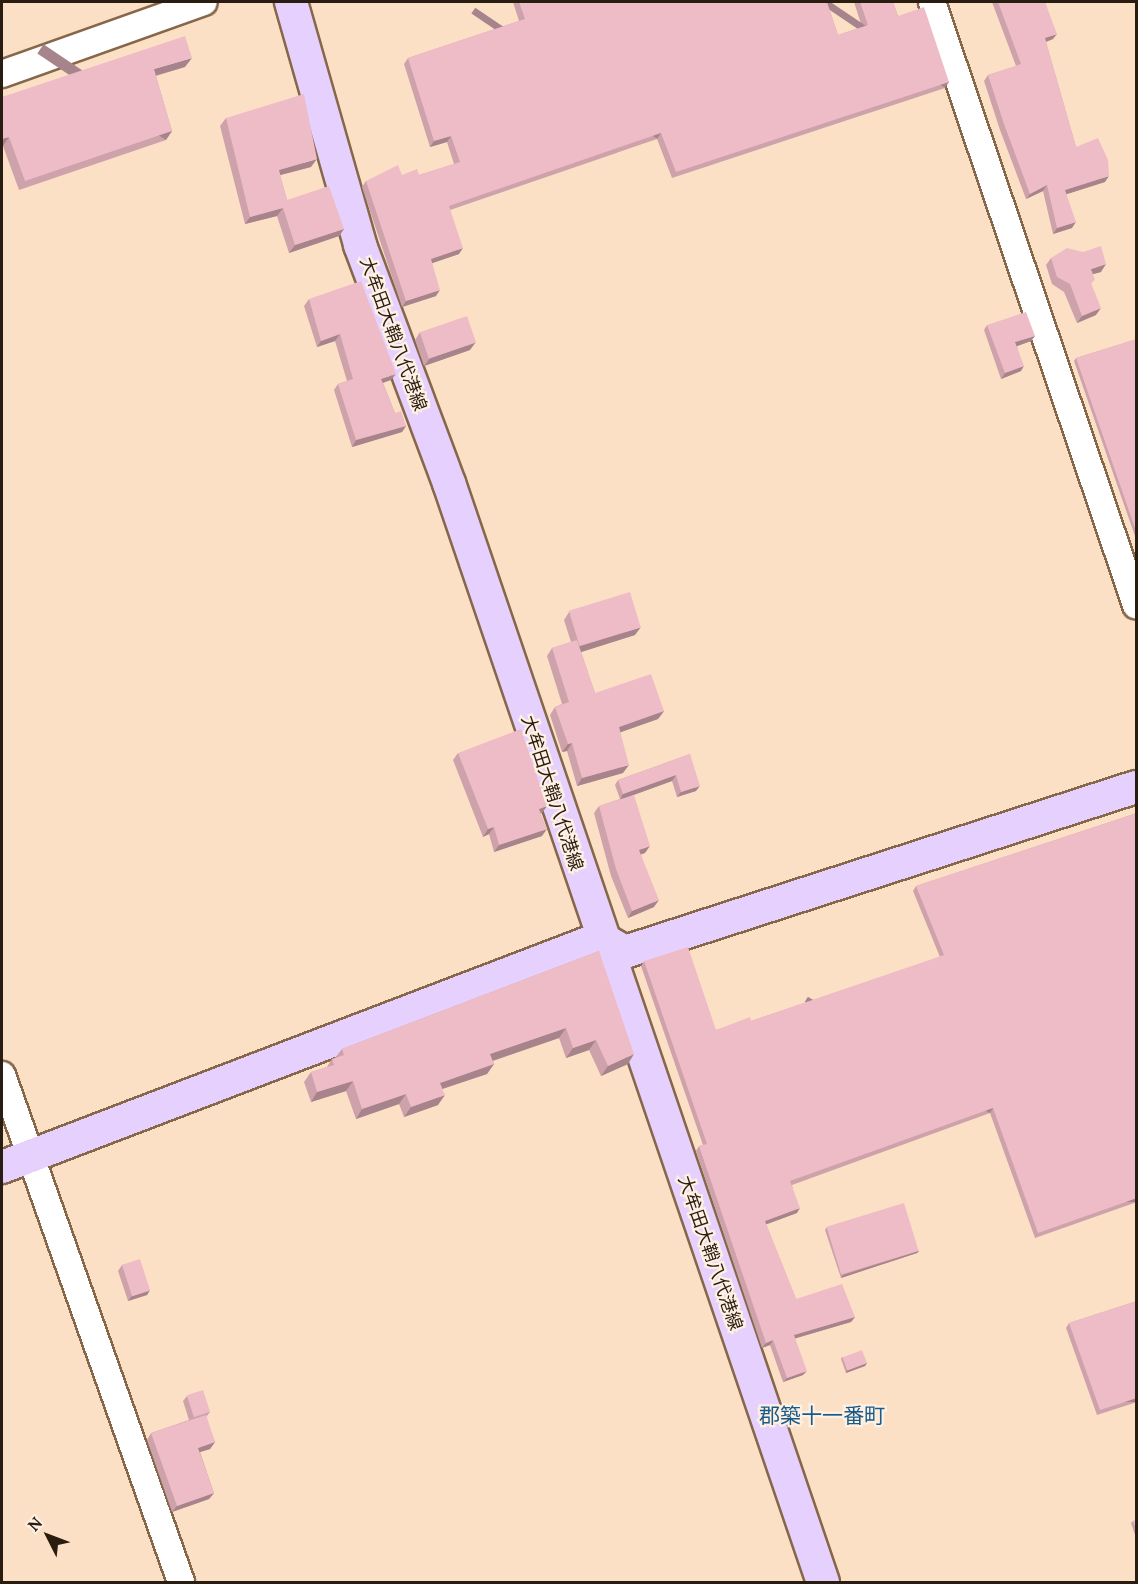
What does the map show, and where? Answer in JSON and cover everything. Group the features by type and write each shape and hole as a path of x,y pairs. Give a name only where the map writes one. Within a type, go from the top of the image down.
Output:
{"main road":[{"name":"大牟田大鞘八代港線","path":"291,2 341,188 449,483 601,938 823,1582"},
{"path":"16,1162 601,938 625,952 1137,788"}],"street":[{"path":"2,74 204,2"},
{"path":"932,2 1137,605"},
{"path":"2,1075 16,1162 181,1582"}],"building":[{"path":"519,2 827,2 838,35 868,25 860,2 893,2 898,16 924,7 949,82 676,172 661,133 449,206 463,248 431,259 440,290 406,301 366,181 398,165 402,175 417,169 419,175 460,162 451,136 434,141 408,58 525,19"},
{"path":"998,2 1045,2 1057,34 1045,38 1076,147 1098,138 1108,160 1109,176 1065,190 1076,222 1057,228 1047,185 1030,194 988,75 1021,64"},
{"path":"185,36 192,58 154,69 172,131 25,181 9,137 2,139 2,97"},
{"path":"304,94 317,159 279,170 287,200 329,186 344,229 295,245 283,208 250,217 226,118"},
{"path":"1101,246 1106,264 1091,269 1095,280 1091,283 1101,308 1082,316 1070,284 1057,277 1051,258 1067,248 1083,252"},
{"path":"361,281 396,374 381,379 395,413 401,411 406,426 356,440 338,384 353,379 340,334 321,341 309,299"},
{"path":"1026,312 1035,336 1015,342 1024,366 1005,373 987,325"},
{"path":"467,316 476,342 429,359 420,332"},
{"path":"1137,339 1137,534 1076,358"},
{"path":"630,592 641,627 580,646 569,611"},
{"path":"577,640 595,693 651,674 664,711 619,727 629,765 582,778 572,743 568,744 555,707 569,702 552,648"},
{"path":"521,729 547,806 539,809 547,829 499,845 494,827 488,829 458,753"},
{"path":"690,754 700,786 681,792 676,775 623,794 618,780"},
{"path":"634,795 650,846 639,850 659,900 632,911 616,869 599,806"},
{"path":"1137,813 1137,1198 1038,1233 993,1108 790,1181 800,1208 765,1221 796,1299 842,1284 855,1317 794,1335 807,1371 787,1378 773,1340 766,1343 699,1146 707,1144 644,961 688,947 716,1030 750,1017 751,1021 944,955 916,886"},
{"path":"599,951 634,1054 608,1066 596,1040 573,1048 566,1028 490,1054 494,1064 440,1083 445,1095 411,1107 406,1094 362,1109 353,1081 317,1092 311,1072 334,1065 332,1059 344,1055 342,1049"},
{"path":"904,1203 919,1251 841,1274 827,1227"},
{"path":"140,1259 150,1290 132,1296 122,1265"},
{"path":"1137,1301 1137,1398 1100,1410 1069,1323"},
{"path":"862,1350 867,1363 847,1371 842,1358"},
{"path":"203,1390 210,1412 194,1417 187,1395"},
{"path":"206,1415 215,1442 198,1448 214,1493 177,1506 151,1433"},
{"path":"1137,1520 1137,1532 1133,1521"}],"district":[{"name":"郡築十一番町","path":"822,1416"}]}
